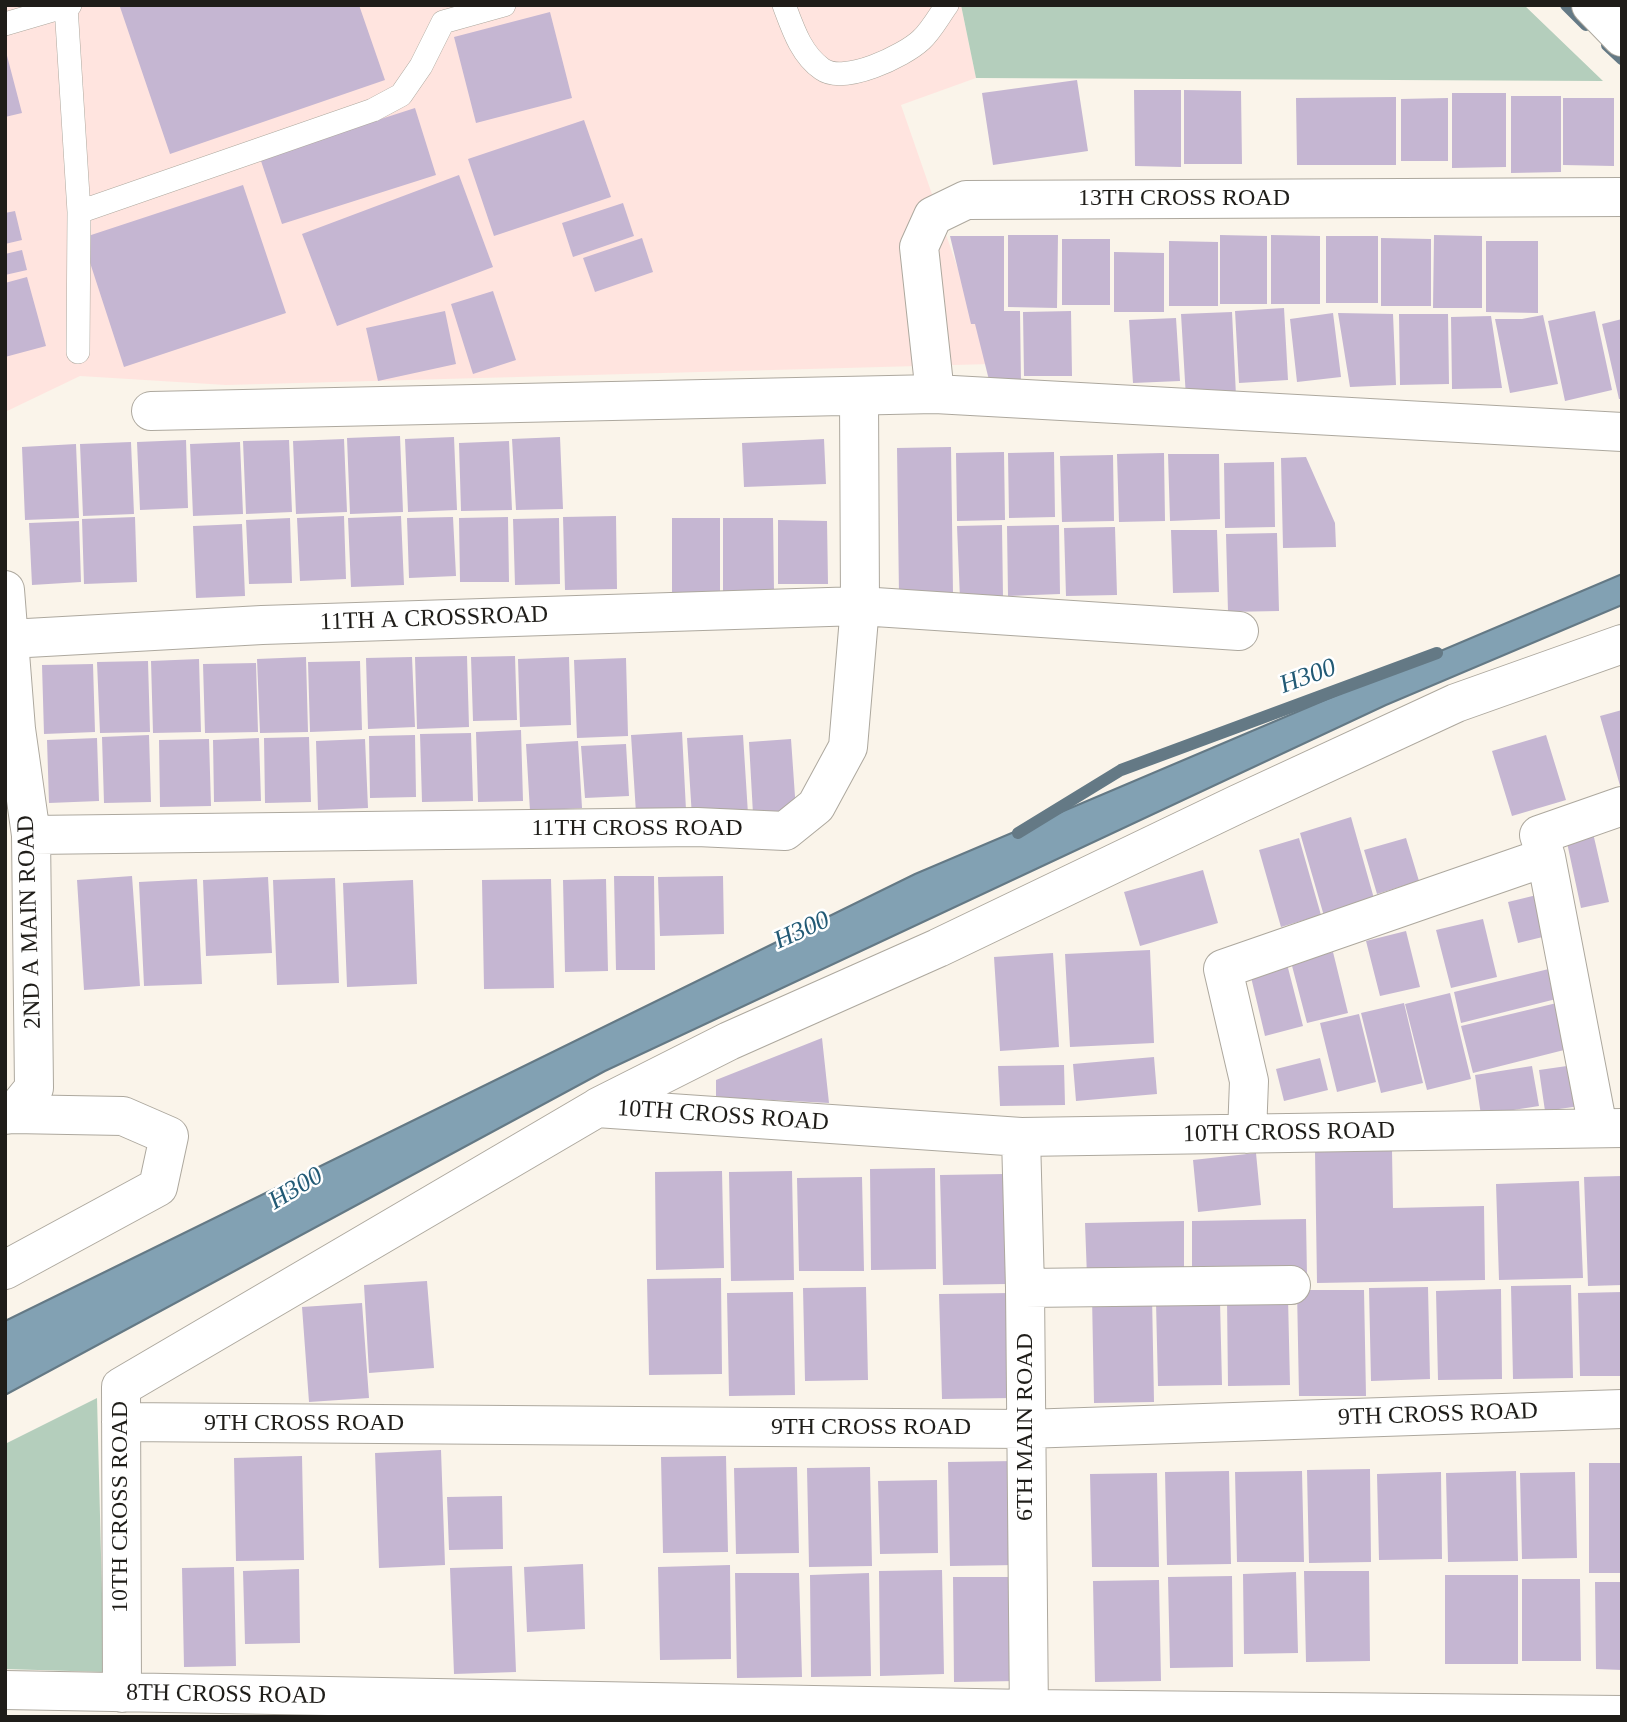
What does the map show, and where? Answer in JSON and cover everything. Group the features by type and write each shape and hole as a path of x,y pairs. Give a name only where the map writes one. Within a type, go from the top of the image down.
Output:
{"street":[{"path":"1591,5 1622,37"},
{"name":"13TH CROSS ROAD","path":"935,394 919,247 933,216 966,200 1622,197"},
{"path":"151,411 935,394 1622,432"},
{"name":"11TH CROSS ROAD","path":"31,835 697,827 785,831 816,806 848,747 860,606 859,396"},
{"name":"2ND A MAIN ROAD","path":"5,590 16,729 31,835 34,1088 9,1114"},
{"name":"11TH A CROSSROAD","path":"9,639 262,625 860,606 1239,631"},
{"path":"597,1108 729,1041 938,948 1456,703 1622,644"},
{"path":"1610,1128 1539,835 1622,806"},
{"path":"1247,1134 1249,1081 1223,969 1546,856"},
{"name":"10TH CROSS ROAD","path":"122,1693 121,1387 597,1108 1021,1137 1610,1128"},
{"path":"5,1270 158,1187 169,1136 123,1116 9,1114"},
{"name":"6TH MAIN ROAD","path":"1021,1137 1029,1713"},
{"path":"1025,1288 1292,1285"},
{"name":"9TH CROSS ROAD","path":"121,1422 1025,1429 1622,1409"},
{"name":"8TH CROSS ROAD","path":"27,1699 122,1693 280,1706 1622,1715"}],"lane":[{"path":"79,212 373,110 401,95 421,66 437,14 504,5"},
{"path":"784,5 794,32 807,53 825,71 848,74 891,61 922,40 947,5"},
{"path":"5,24 68,6 79,212 78,352"}],"shaded area":[{"path":"5,5 961,5 976,78 901,105 991,364 226,385 80,376 5,412"}],"green space":[{"path":"961,5 1524,5 1603,81 976,78"},
{"path":"97,1398 104,1672 5,1669 5,1444"}],"water":[{"path":"1622,574 1622,605 1386,705 605,1071 5,1395 5,1321 915,874"}],"building":[{"path":"359,5 385,80 170,154 120,7"},
{"path":"550,12 572,98 476,123 454,37"},
{"path":"5,48 22,113 5,117"},
{"path":"1077,80 1088,151 993,165 982,93"},
{"path":"1134,90 1181,90 1181,167 1135,166"},
{"path":"1184,90 1241,91 1242,164 1184,164"},
{"path":"1452,93 1506,93 1506,167 1452,168"},
{"path":"1511,96 1561,96 1561,172 1511,173"},
{"path":"1396,97 1396,165 1297,165 1296,98"},
{"path":"1448,98 1448,161 1401,161 1401,99"},
{"path":"1563,98 1614,98 1614,166 1563,165"},
{"path":"415,108 436,175 282,224 260,158"},
{"path":"584,120 611,197 494,236 468,159"},
{"path":"459,175 493,267 337,326 302,234"},
{"path":"243,185 286,313 124,367 82,238"},
{"path":"623,203 634,236 573,257 562,223"},
{"path":"15,211 22,240 5,244 5,213"},
{"path":"1008,235 1058,235 1057,308 1008,307"},
{"path":"1220,235 1267,236 1267,304 1220,304"},
{"path":"1271,235 1320,236 1320,304 1271,304"},
{"path":"1434,235 1482,236 1482,308 1433,308"},
{"path":"950,236 1004,236 1004,311 1020,311 1021,383 990,384 975,324 971,324"},
{"path":"1326,236 1378,236 1378,303 1326,303"},
{"path":"642,238 653,272 595,292 583,258"},
{"path":"1381,238 1431,239 1431,306 1381,306"},
{"path":"1062,239 1110,239 1110,305 1062,305"},
{"path":"1169,241 1218,242 1218,306 1169,306"},
{"path":"1486,241 1538,241 1538,313 1486,312"},
{"path":"22,250 27,270 5,275 5,254"},
{"path":"1114,252 1164,253 1164,312 1114,312"},
{"path":"27,277 46,346 5,357 5,283"},
{"path":"493,291 516,360 473,374 451,304"},
{"path":"1284,308 1288,380 1239,383 1235,311"},
{"path":"445,311 456,364 378,381 366,328"},
{"path":"1071,311 1072,376 1024,376 1023,312"},
{"path":"1595,311 1612,390 1565,401 1548,321"},
{"path":"1232,312 1236,396 1186,398 1181,314"},
{"path":"1333,313 1341,377 1297,382 1290,319"},
{"path":"1338,313 1393,314 1396,385 1350,387"},
{"path":"1399,314 1448,314 1449,384 1400,385"},
{"path":"1543,315 1558,384 1510,393 1495,319 1522,319"},
{"path":"1491,316 1502,388 1452,389 1451,317"},
{"path":"1176,318 1180,381 1133,383 1129,320"},
{"path":"1622,319 1622,399 1619,399 1602,324"},
{"path":"400,436 403,512 350,514 347,438"},
{"path":"454,437 457,510 408,512 405,439"},
{"path":"560,437 563,509 516,510 512,439"},
{"path":"344,439 347,512 296,514 293,441"},
{"path":"824,439 826,484 744,487 742,443"},
{"path":"186,440 188,508 140,510 137,442"},
{"path":"289,440 292,512 246,514 243,441"},
{"path":"509,441 512,510 461,511 459,443"},
{"path":"131,442 134,514 83,516 80,444"},
{"path":"240,442 243,514 193,516 190,444"},
{"path":"76,444 79,518 25,520 22,447"},
{"path":"951,447 953,594 899,595 897,448"},
{"path":"1004,452 1005,520 957,521 956,453"},
{"path":"1054,452 1055,517 1009,518 1008,453"},
{"path":"1164,453 1165,521 1119,522 1117,454"},
{"path":"1168,454 1219,454 1220,519 1170,521"},
{"path":"1113,455 1114,521 1062,522 1060,456"},
{"path":"1306,457 1335,523 1336,547 1283,548 1281,458"},
{"path":"1274,462 1275,527 1225,528 1224,463"},
{"path":"344,516 346,579 300,581 297,518"},
{"path":"401,516 404,585 351,587 348,518"},
{"path":"616,516 617,589 565,590 563,517"},
{"path":"135,517 137,582 84,584 82,519"},
{"path":"453,517 456,576 409,578 407,518"},
{"path":"508,517 509,582 460,582 459,518"},
{"path":"290,518 292,583 249,584 246,520"},
{"path":"559,518 560,584 515,585 513,519"},
{"path":"672,518 720,518 720,595 672,595"},
{"path":"723,518 773,518 774,591 723,591"},
{"path":"778,520 827,521 828,584 778,584"},
{"path":"79,521 81,582 32,585 29,523"},
{"path":"242,524 245,596 196,598 193,526"},
{"path":"1002,525 1003,598 960,599 957,526"},
{"path":"1059,525 1060,594 1008,596 1007,526"},
{"path":"1115,527 1117,595 1066,596 1064,528"},
{"path":"1171,530 1217,530 1219,592 1173,593"},
{"path":"1277,533 1279,611 1228,612 1226,534"},
{"path":"467,656 469,727 417,729 415,657"},
{"path":"515,656 517,720 473,721 471,657"},
{"path":"306,657 308,732 260,733 257,659"},
{"path":"412,657 415,727 368,729 366,658"},
{"path":"569,657 571,725 520,727 518,659"},
{"path":"626,658 628,736 577,738 574,660"},
{"path":"199,659 201,732 153,733 151,661"},
{"path":"148,661 150,732 100,733 97,662"},
{"path":"360,661 362,730 310,732 308,662"},
{"path":"256,663 258,732 205,733 203,664"},
{"path":"93,664 95,732 44,734 42,665"},
{"path":"1622,710 1622,789 1621,789 1600,716"},
{"path":"521,730 523,801 478,802 476,732"},
{"path":"682,732 686,810 636,813 631,735"},
{"path":"471,733 473,801 422,802 420,734"},
{"path":"149,735 151,802 104,803 102,737"},
{"path":"415,735 416,797 370,798 369,736"},
{"path":"743,735 748,814 692,817 687,738"},
{"path":"1546,735 1566,800 1512,816 1492,751"},
{"path":"309,737 311,802 265,803 264,738"},
{"path":"97,738 99,801 49,803 47,740"},
{"path":"259,738 261,801 214,802 213,740"},
{"path":"209,739 211,806 160,807 159,740"},
{"path":"365,739 368,808 318,810 316,741"},
{"path":"791,739 796,811 753,814 749,742"},
{"path":"578,741 582,808 530,811 526,744"},
{"path":"626,744 629,796 585,798 581,746"},
{"path":"1351,817 1375,902 1324,916 1300,833"},
{"path":"1593,833 1609,902 1581,908 1566,838"},
{"path":"1299,838 1321,915 1281,927 1259,850"},
{"path":"1406,838 1419,881 1377,894 1364,850"},
{"path":"1203,870 1218,923 1140,946 1124,892"},
{"path":"132,876 140,986 84,990 77,880"},
{"path":"614,876 654,876 655,970 616,970"},
{"path":"723,876 724,934 660,936 658,877"},
{"path":"268,877 272,953 206,956 203,880"},
{"path":"335,878 339,983 277,985 273,880"},
{"path":"197,879 202,984 144,986 139,882"},
{"path":"551,879 554,988 484,989 482,880"},
{"path":"606,879 608,971 565,972 563,880"},
{"path":"413,880 417,984 347,987 343,883"},
{"path":"1545,893 1555,934 1518,943 1508,902"},
{"path":"1483,919 1497,977 1451,988 1436,930"},
{"path":"1406,931 1420,987 1380,996 1366,941"},
{"path":"1150,950 1154,1043 1070,1047 1065,954"},
{"path":"1333,952 1348,1013 1307,1023 1291,962"},
{"path":"1053,953 1059,1047 1000,1051 994,957"},
{"path":"1287,964 1303,1026 1265,1036 1250,973"},
{"path":"1557,967 1564,997 1461,1023 1454,992"},
{"path":"1450,993 1471,1079 1427,1090 1405,1004"},
{"path":"1565,1001 1576,1047 1473,1073 1461,1026"},
{"path":"1404,1003 1423,1083 1381,1093 1361,1013"},
{"path":"1359,1014 1376,1082 1337,1092 1320,1023"},
{"path":"822,1038 829,1103 716,1097 716,1080"},
{"path":"1154,1057 1157,1094 1076,1101 1073,1064"},
{"path":"1320,1058 1328,1090 1284,1101 1276,1069"},
{"path":"1581,1064 1587,1105 1545,1111 1539,1070"},
{"path":"1064,1065 1065,1105 1000,1106 998,1066"},
{"path":"1532,1066 1539,1106 1481,1115 1475,1075"},
{"path":"1392,1150 1393,1208 1484,1206 1485,1280 1317,1283 1315,1151"},
{"path":"1256,1153 1261,1205 1198,1212 1193,1160"},
{"path":"935,1168 936,1269 871,1270 870,1169"},
{"path":"722,1171 724,1268 656,1270 655,1172"},
{"path":"792,1171 794,1280 731,1281 729,1172"},
{"path":"1005,1174 1007,1284 943,1285 940,1175"},
{"path":"1622,1176 1622,1285 1588,1286 1584,1177"},
{"path":"862,1177 864,1271 799,1271 797,1178"},
{"path":"1579,1181 1583,1278 1499,1280 1496,1184"},
{"path":"1306,1219 1307,1277 1192,1278 1192,1221"},
{"path":"1184,1221 1184,1276 1087,1277 1085,1223"},
{"path":"721,1278 722,1374 649,1375 647,1279"},
{"path":"427,1281 434,1368 369,1373 364,1285"},
{"path":"1571,1285 1573,1378 1513,1379 1511,1286"},
{"path":"866,1287 868,1380 805,1381 803,1288"},
{"path":"1428,1287 1430,1379 1371,1381 1369,1288"},
{"path":"1501,1289 1502,1379 1438,1380 1436,1291"},
{"path":"1297,1290 1364,1290 1366,1396 1299,1396"},
{"path":"793,1292 795,1395 729,1396 727,1293"},
{"path":"1622,1292 1622,1376 1580,1376 1578,1293"},
{"path":"1010,1293 1012,1398 942,1399 939,1294"},
{"path":"1152,1295 1154,1402 1094,1403 1092,1296"},
{"path":"1288,1297 1290,1385 1228,1386 1227,1298"},
{"path":"1220,1301 1222,1385 1158,1386 1156,1302"},
{"path":"362,1303 369,1398 309,1402 302,1307"},
{"path":"441,1450 445,1565 379,1568 375,1453"},
{"path":"302,1456 304,1560 236,1561 234,1458"},
{"path":"726,1456 728,1552 663,1553 661,1457"},
{"path":"1015,1461 1017,1565 950,1566 948,1462"},
{"path":"1589,1463 1622,1463 1622,1573 1589,1573"},
{"path":"797,1467 799,1553 736,1554 734,1468"},
{"path":"870,1467 872,1566 809,1567 807,1468"},
{"path":"1370,1469 1371,1562 1309,1563 1307,1470"},
{"path":"1229,1471 1231,1564 1167,1565 1165,1472"},
{"path":"1302,1471 1304,1562 1237,1562 1235,1472"},
{"path":"1516,1471 1518,1561 1448,1562 1446,1473"},
{"path":"1441,1472 1442,1559 1379,1560 1377,1474"},
{"path":"1575,1472 1577,1558 1522,1559 1520,1473"},
{"path":"1157,1473 1159,1567 1092,1567 1090,1474"},
{"path":"937,1480 938,1553 880,1554 878,1481"},
{"path":"502,1496 503,1549 449,1550 447,1497"},
{"path":"583,1564 585,1629 527,1632 524,1567"},
{"path":"730,1565 731,1659 660,1660 658,1567"},
{"path":"512,1566 516,1672 454,1674 450,1568"},
{"path":"234,1567 236,1666 184,1667 182,1568"},
{"path":"299,1569 300,1643 245,1644 243,1571"},
{"path":"942,1570 944,1674 880,1676 879,1571"},
{"path":"1304,1571 1369,1571 1370,1661 1306,1662"},
{"path":"1296,1572 1298,1653 1244,1654 1243,1574"},
{"path":"735,1573 799,1573 802,1677 737,1678"},
{"path":"869,1573 871,1676 811,1677 810,1575"},
{"path":"1445,1575 1518,1575 1518,1664 1445,1664"},
{"path":"1232,1576 1233,1667 1170,1668 1168,1577"},
{"path":"953,1577 1015,1577 1018,1681 954,1682"},
{"path":"1522,1579 1580,1579 1581,1661 1522,1661"},
{"path":"1159,1580 1161,1681 1095,1682 1093,1581"},
{"path":"1595,1582 1622,1582 1622,1670 1596,1669"}],"waterway":[{"path":"1566,5 1586,25"},
{"path":"1607,45 1622,59"},
{"name":"H300","path":"1018,833 1121,770 1437,653"}]}
